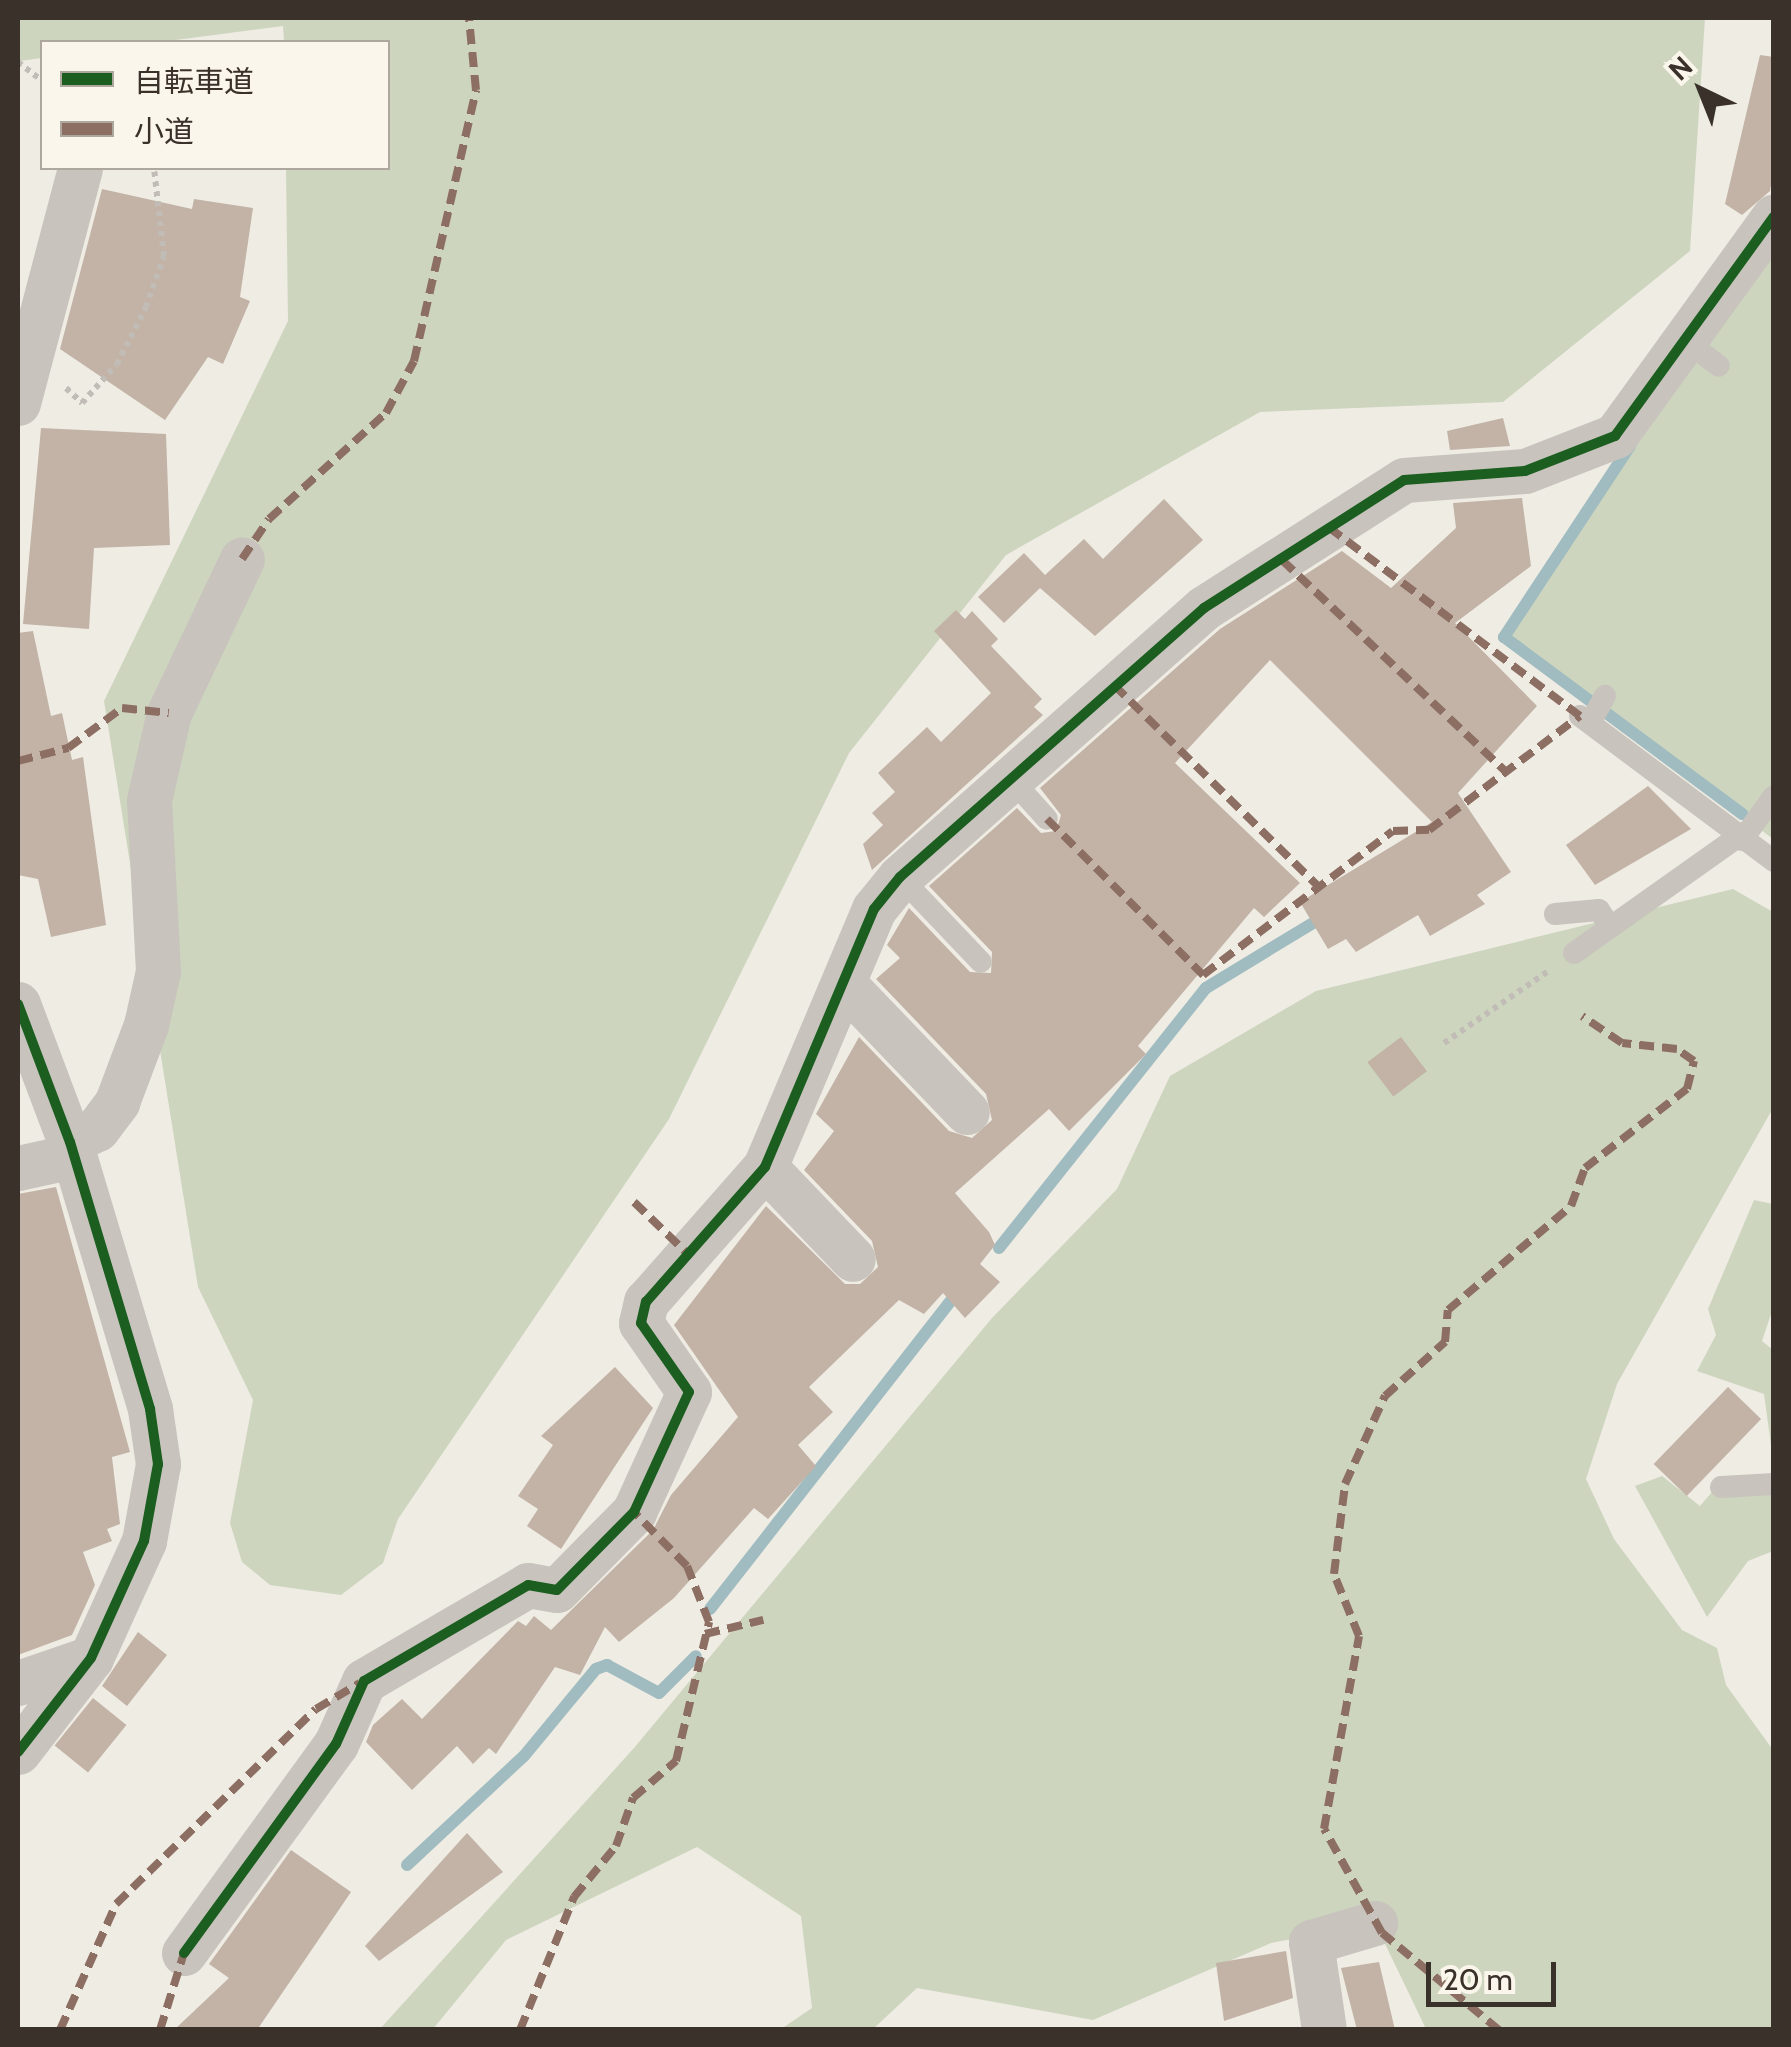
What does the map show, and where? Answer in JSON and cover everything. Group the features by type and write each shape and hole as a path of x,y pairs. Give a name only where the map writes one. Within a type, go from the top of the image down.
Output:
{"street":[{"path":"18,403 35,360 40,302 79,170"},
{"path":"184,1953 336,1744 364,1680 528,1585 557,1590 634,1512 689,1392 641,1323 646,1302 766,1168 874,908 900,877 1204,608 1404,480 1525,471 1616,436 1702,354 1774,216"},
{"path":"18,1168 71,1149 97,1129 117,1102 146,1025 158,971 149,800 169,713 242,559"},
{"path":"845,984 968,1112"},
{"path":"18,1004 71,1149 150,1409 158,1464 144,1541 91,1658 18,1752"},
{"path":"766,1168 854,1259"},
{"path":"18,1683 91,1658"},
{"path":"1324,2030 1312,1942 1375,1923"}],"lane":[{"path":"1605,696 1585,720 1774,861"},
{"path":"1012,780 1048,819"},
{"path":"1574,953 1740,838 1774,796"},
{"path":"900,877 981,962"},
{"path":"1554,914 1599,910 1610,927"},
{"path":"1721,1487 1774,1484"}],"path":[{"path":"18,62 40,79"},
{"path":"35,360 82,403 117,364 164,256 154,170"},
{"path":"1444,1043 1574,953"}],"green space":[{"path":"18,18 1705,18 1690,251 1503,402 1260,412 1006,555 849,753 669,1119 398,1519 383,1563 341,1595 270,1585 242,1562 230,1523 253,1400 198,1287 104,701 288,321 286,170 390,170 390,40 284,40 283,26 175,40 40,40 40,58 20,61"},
{"path":"1773,256 1773,839 1501,633"},
{"path":"1733,889 1773,912 1773,1108 1617,1384 1586,1479 1614,1539 1682,1630 1717,1648 1726,1685 1773,1750 1773,2029 1426,2029 1375,1923 1271,1943 1093,2020 917,1988 873,2029 781,2029 812,2008 801,1916 697,1847 506,1940 433,2029 379,2030 634,1748 992,1318 1117,1189 1170,1076 1316,991"},
{"path":"1754,1200 1773,1204 1773,1308 1762,1341 1773,1350 1773,1460 1764,1394 1697,1371 1716,1335 1708,1309"},
{"path":"1662,1476 1700,1506 1712,1492 1773,1488 1773,1551 1748,1561 1707,1617 1635,1486"}],"building":[{"path":"1760,55 1774,57 1774,165 1770,191 1742,215 1725,204"},
{"path":"102,189 192,209 194,199 253,208 240,297 250,301 223,364 208,357 165,420 60,349"},
{"path":"1503,418 1510,446 1450,450 1447,431"},
{"path":"41,428 166,434 170,545 94,548 89,629 23,624"},
{"path":"1522,498 1531,566 1455,623 1537,706 1458,793 1511,872 1477,895 1485,904 1430,936 1418,915 1356,952 1346,939 1328,949 1300,902 1432,822 1270,660 1175,763 1300,883 1264,917 1254,908 1138,1046 1146,1054 1069,1131 1049,1109 955,1193 989,1232 995,1245 980,1264 1000,1282 965,1318 943,1293 924,1314 899,1300 809,1387 833,1412 798,1445 816,1466 768,1519 754,1508 674,1598 619,1642 605,1627 580,1675 555,1667 496,1754 489,1748 473,1764 457,1746 412,1790 366,1742 373,1725 402,1699 422,1719 518,1621 526,1626 534,1616 551,1630 653,1530 671,1495 738,1417 674,1325 766,1206 845,1284 860,1284 878,1267 872,1241 804,1170 834,1131 816,1114 859,1037 949,1131 972,1138 992,1120 986,1094 876,979 900,958 887,945 909,908 970,972 991,973 992,952 929,886 1017,808 1041,833 1056,831 1061,815 1040,788 1220,629 1342,551 1391,588 1456,528 1453,503"},
{"path":"1164,499 1203,540 1095,636 1040,588 1004,623 978,597 1024,553 1045,575 1084,539 1103,559"},
{"path":"956,610 965,619 972,611 998,639 991,646 1042,699 1034,707 1043,715 872,870 863,844 883,825 872,813 895,792 878,773 927,727 941,742 991,693 934,631"},
{"path":"33,631 51,716 62,713 72,760 83,757 106,925 51,937 38,879 18,875 18,633"},
{"path":"1648,786 1691,829 1595,885 1566,845"},
{"path":"1401,1037 1427,1071 1393,1097 1367,1062"},
{"path":"56,1187 130,1452 112,1457 120,1524 107,1529 112,1541 83,1552 95,1585 72,1635 18,1655 18,1194"},
{"path":"615,1367 653,1408 561,1549 527,1526 538,1509 518,1496 553,1445 541,1436"},
{"path":"1728,1387 1761,1419 1687,1496 1654,1464"},
{"path":"138,1632 167,1655 127,1706 102,1686"},
{"path":"93,1698 126,1725 88,1772 55,1745"},
{"path":"467,1833 503,1872 379,1961 365,1946"},
{"path":"291,1850 351,1892 257,2030 174,2030 229,1978 209,1964"},
{"path":"1286,1951 1293,1998 1224,2021 1216,1963"},
{"path":"1379,1962 1395,2030 1357,2030 1341,1968"}],"waterway":[{"path":"1630,446 1504,637 1742,814"},
{"path":"999,1248 1206,988 1326,915"},
{"path":"710,1609 961,1288"},
{"path":"407,1865 524,1756 596,1669 607,1665 659,1693 696,1656"}],"marked path":[{"path":"242,559 269,519 386,413 414,361 476,90 469,18"},
{"path":"1047,819 1203,975 1393,831 1429,830 1580,716 1331,529"},
{"path":"1282,560 1507,773"},
{"path":"1114,685 1320,888"},
{"path":"18,761 68,748 122,708 169,713"},
{"path":"1499,2030 1382,1933 1324,1829 1359,1636 1334,1574 1345,1484 1385,1396 1445,1342 1448,1310 1571,1206 1585,1168 1687,1089 1694,1061 1677,1049 1622,1043 1582,1016"},
{"path":"634,1202 691,1257"},
{"path":"520,2030 574,1897 616,1846 633,1798 676,1761 709,1622 687,1566 634,1512"},
{"path":"705,1634 763,1620"},
{"path":"60,2030 116,1904 316,1709 360,1683"},
{"path":"160,2030 184,1953"}],"cycle path":[{"path":"184,1953 336,1744 364,1681 528,1585 557,1590 634,1512 689,1392 641,1323 646,1302 765,1167 874,909 900,877 1204,608 1404,480 1525,471 1615,436 1774,216"},
{"path":"18,1004 70,1142 150,1409 158,1464 144,1541 91,1658 18,1752"}]}
